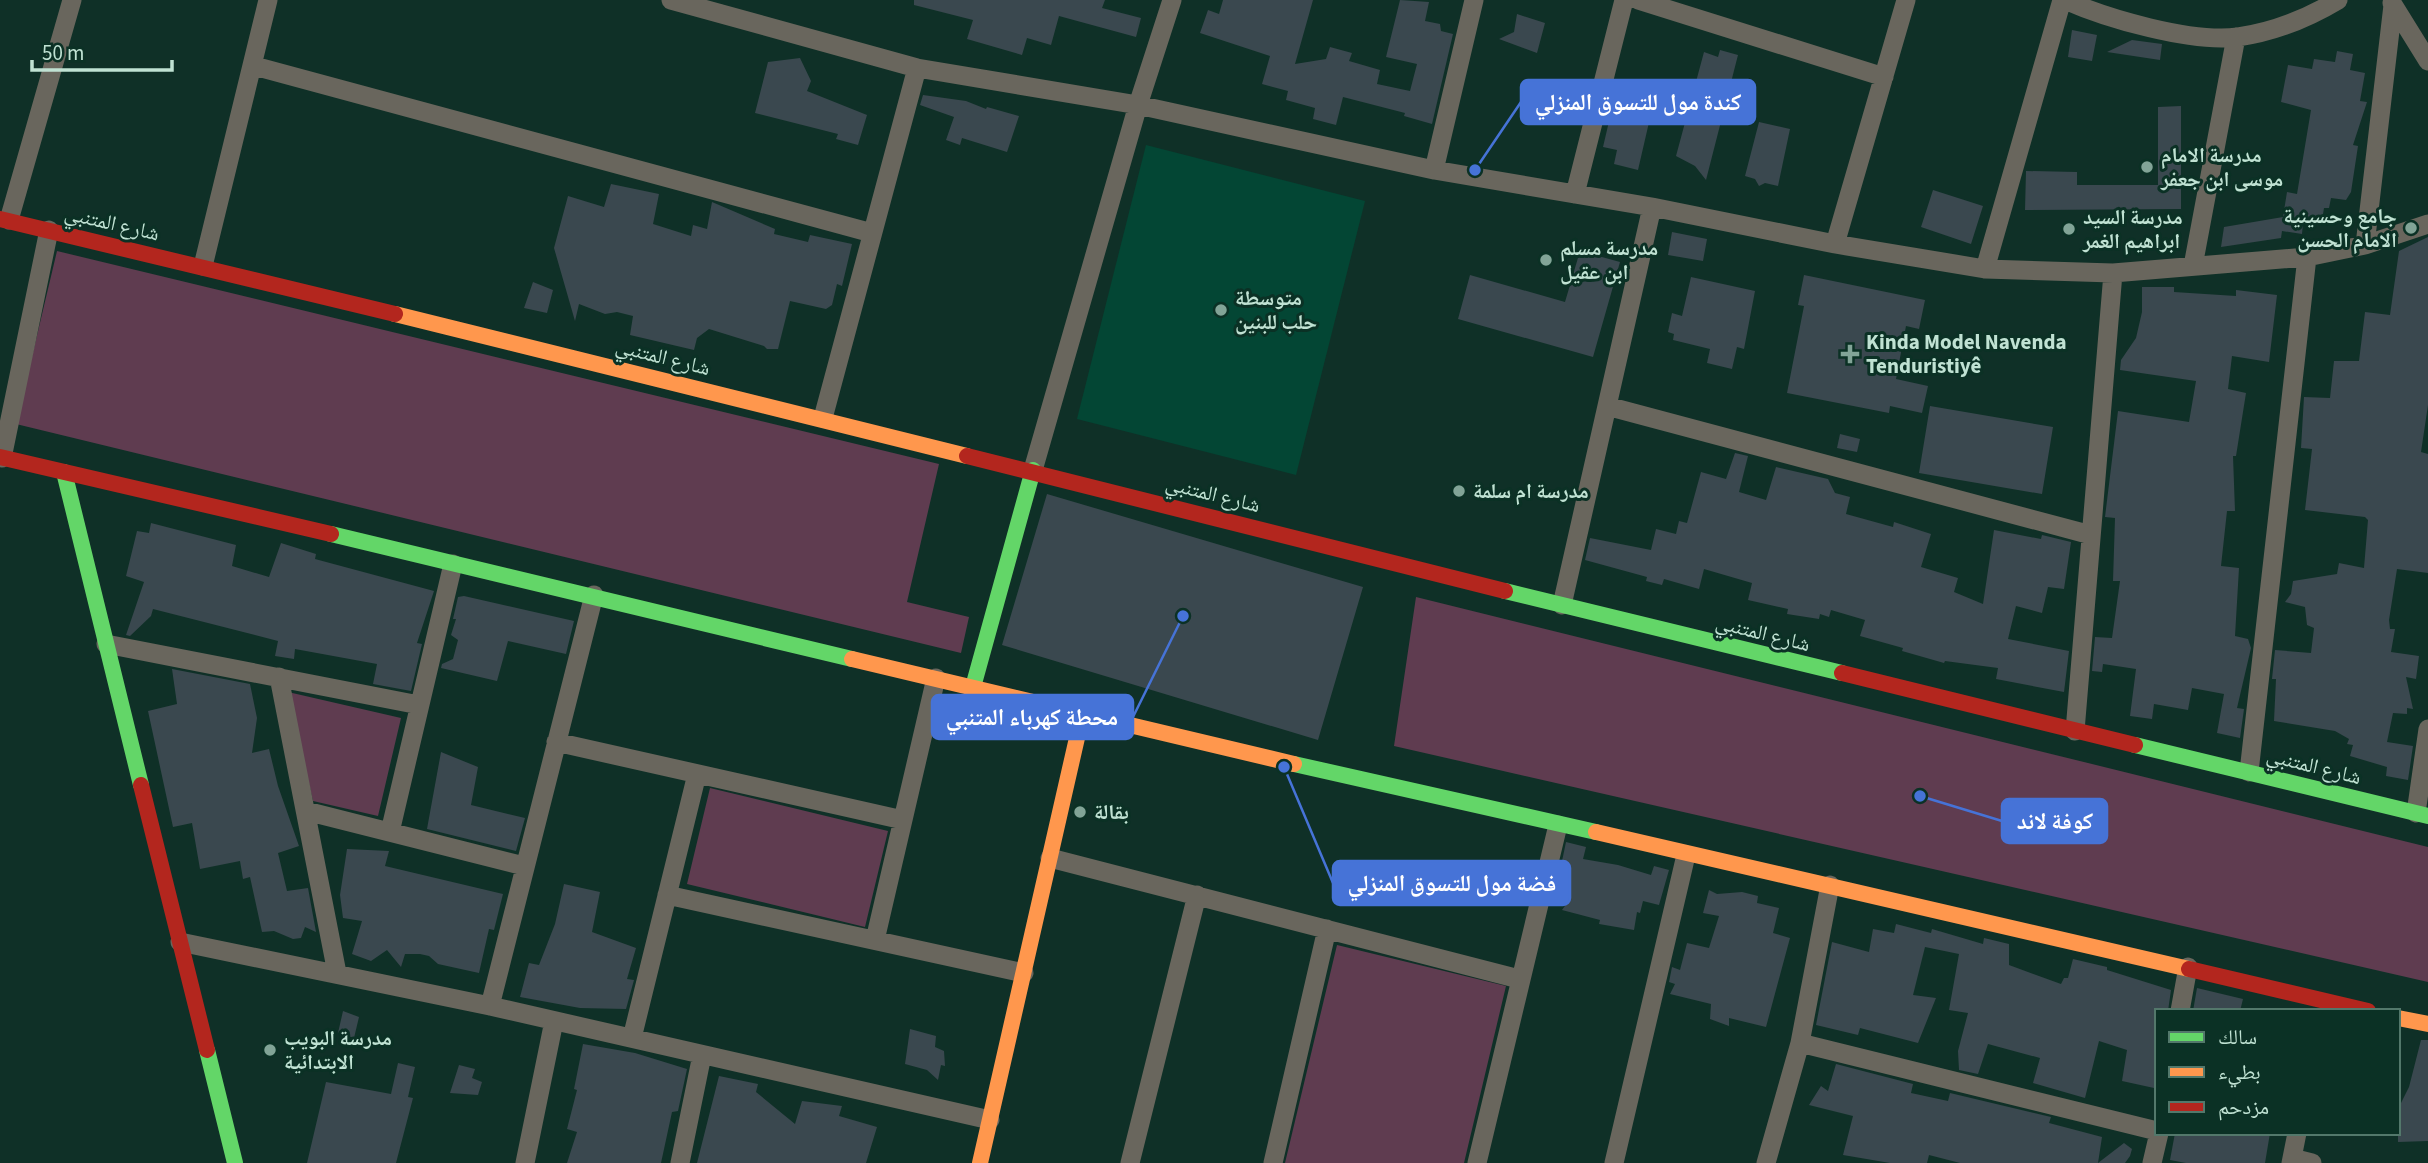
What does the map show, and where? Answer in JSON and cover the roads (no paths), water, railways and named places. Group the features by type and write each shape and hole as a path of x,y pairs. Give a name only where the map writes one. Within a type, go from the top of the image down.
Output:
{"street":[{"path":"4,220 72,0"},
{"path":"204,266 268,0"},
{"path":"671,0 917,68 1138,105 1434,170 1652,207 1835,244 1985,270 2113,273 2307,257 2365,245 2428,225"},
{"path":"973,687 1138,105 1172,0"},
{"path":"1434,170 1474,0"},
{"path":"1575,194 1624,0"},
{"path":"1638,0 1884,77"},
{"path":"1835,244 1906,0"},
{"path":"1985,270 2064,0 2102,16 2176,33 2236,37 2307,18 2338,0"},
{"path":"2392,3 2428,61"},
{"path":"2365,245 2392,3"},
{"path":"2193,266 2236,37"},
{"path":"254,66 872,233"},
{"path":"823,418 917,68"},
{"path":"1562,605 1652,207"},
{"name":"شارع المتنبي","path":"4,220 204,266 823,418 1562,605 2422,815"},
{"path":"49,230 1,458 594,595 1082,716 2188,967 2322,1006 2350,1009"},
{"path":"2249,772 2307,257"},
{"path":"2075,731 2113,273"},
{"path":"1607,406 2091,535"},
{"path":"64,472 235,1163"},
{"path":"390,832 453,564"},
{"path":"490,1006 594,595"},
{"path":"106,644 419,705"},
{"path":"279,677 337,973"},
{"path":"875,940 936,678"},
{"path":"980,1163 1082,716"},
{"path":"2422,815 2428,729"},
{"path":"556,742 903,820"},
{"path":"632,1038 697,774"},
{"path":"306,811 524,866"},
{"path":"1477,1163 1558,825"},
{"path":"1614,1163 1686,855"},
{"path":"1050,858 1519,979"},
{"path":"1766,1163 1800,1043 1829,885"},
{"path":"667,895 1024,973"},
{"path":"1130,1163 1197,895"},
{"path":"1273,1163 1328,929"},
{"path":"180,942 490,1006 990,1120"},
{"path":"2180,1009 2188,967"},
{"path":"2400,1018 2428,1024"},
{"path":"525,1163 554,1021"},
{"path":"1800,1043 2155,1131"},
{"path":"680,1163 702,1055"},
{"path":"2152,1163 2157,1135"},
{"path":"2297,1135 2292,1161 2312,1163"}],"place":[{"name":"مدرسة الامام موسى ابن جعفر","path":"2147,167"},
{"name":"كندة مول للتسوق المنزلي","path":"1475,170"},
{"name":"جامع وحسينية الامام الحسن","path":"2411,228"},
{"name":"مدرسة السيد ابراهيم الغمر","path":"2069,229"},
{"name":"مدرسة مسلم ابن عقيل","path":"1546,260"},
{"name":"متوسطة حلب للبنين","path":"1221,310"},
{"name":"Kinda Model Navenda Tenduristiyê","path":"1850,354"},
{"name":"مدرسة ام سلمة","path":"1459,491"},
{"name":"محطة كهرباء المتنبي","path":"1183,616"},
{"name":"فضة مول للتسوق المنزلي","path":"1284,767"},
{"name":"كوفة لاند","path":"1920,796"},
{"name":"بقالة","path":"1080,812"},
{"name":"مدرسة البويب الابتدائية","path":"270,1050"}]}
